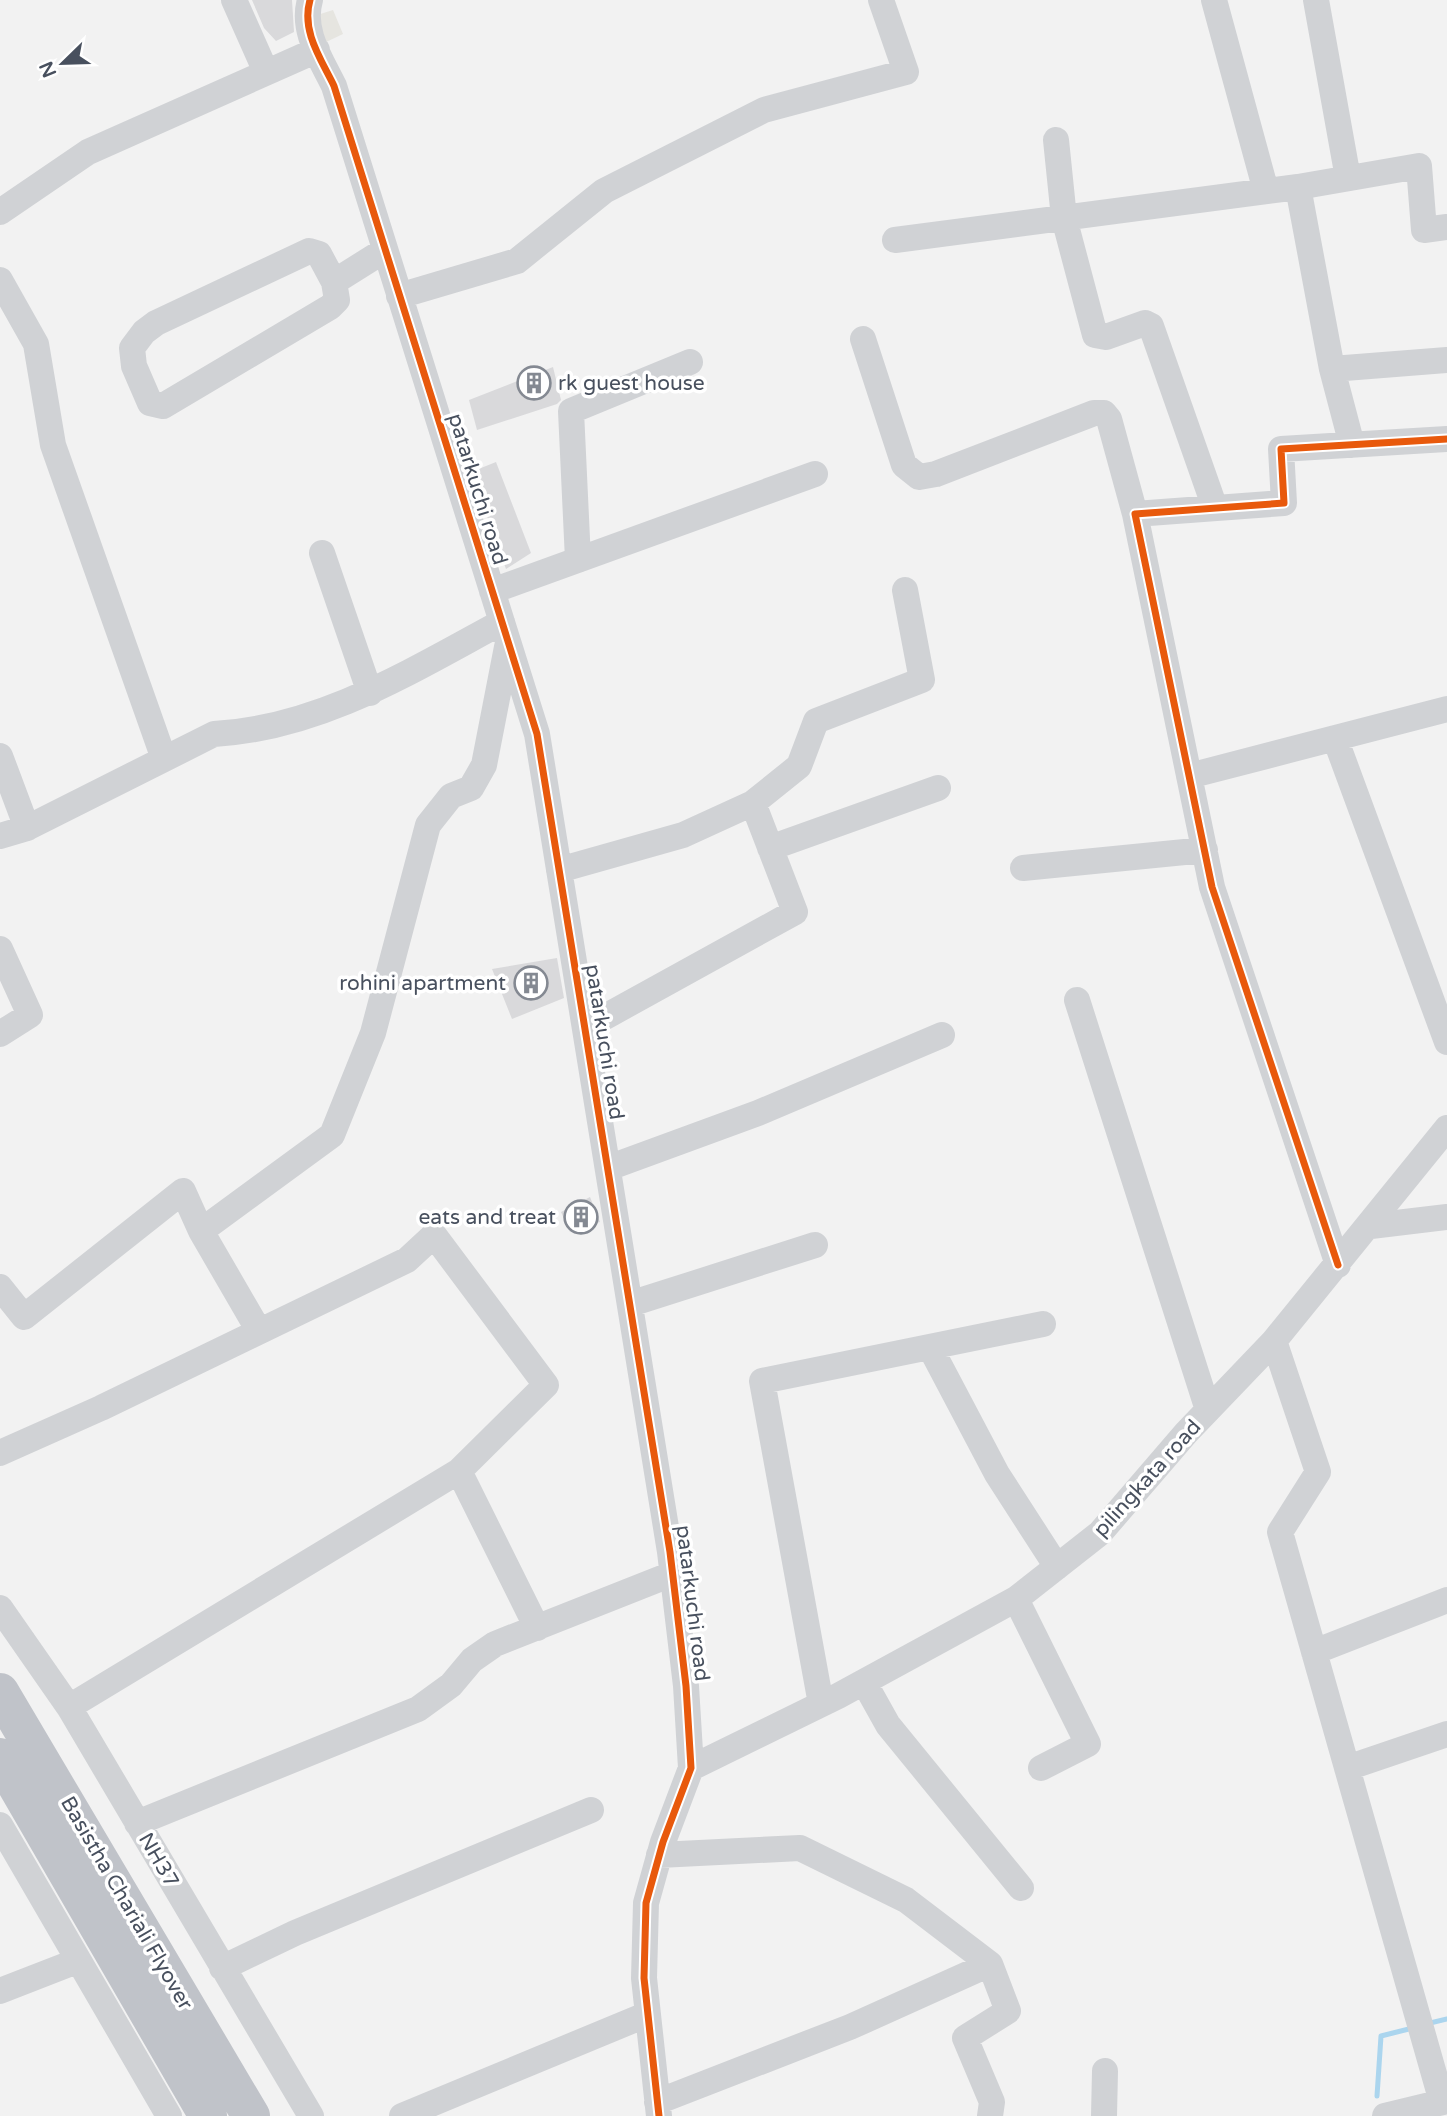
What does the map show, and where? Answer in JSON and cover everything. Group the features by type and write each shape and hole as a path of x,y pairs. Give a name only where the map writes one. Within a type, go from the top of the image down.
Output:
{"highway":[{"name":"Basistha Chariali Flyover","path":"0,1692 251,2116"},
{"name":"Basistha Chariali Flyover","path":"0,1757 208,2116"}],"street":[{"path":"234,0 266,72"},
{"name":"patarkuchi road","path":"310,0 307,11 309,35 334,86 537,734 673,1574 686,1686 691,1768 659,1855 646,1903 644,1978 658,2109"},
{"path":"399,296 517,261 604,191 764,110 906,72 881,0"},
{"path":"1214,0 1265,191"},
{"path":"1316,0 1348,178"},
{"path":"0,212 88,152 317,50"},
{"path":"1056,140 1064,218 1095,335 1106,337 1145,323 1151,326 1215,508"},
{"path":"895,240 1298,187 1419,166 1424,230 1447,227"},
{"path":"1298,187 1332,369 1352,444"},
{"path":"334,282 385,250"},
{"path":"309,251 319,254 334,282 337,300 330,307 163,406 150,403 134,366 132,348 144,332 156,323 309,251"},
{"path":"0,280 36,344 53,445 164,759"},
{"path":"863,339 904,465 919,477 936,474 1094,413 1104,413 1109,419 1135,514 1212,887 1338,1265"},
{"path":"1332,369 1447,360"},
{"path":"578,560 571,411 690,362"},
{"path":"1135,514 1284,503 1281,449 1447,439"},
{"path":"492,591 815,474"},
{"path":"322,553 370,693"},
{"path":"559,870 683,835 754,803 799,766 816,721 922,680 905,590"},
{"path":"0,836 27,828 214,734 245,732 305,718 370,693 505,632"},
{"path":"201,1231 332,1135 373,1033 428,825 451,796 471,788 484,765 505,632"},
{"path":"1189,776 1447,709"},
{"path":"1335,738 1447,1042"},
{"path":"0,756 27,828"},
{"path":"770,848 938,788"},
{"path":"585,1028 795,912 754,803"},
{"path":"1023,868 1205,850"},
{"path":"0,949 30,1015 0,1034"},
{"path":"1077,1000 1208,1410"},
{"path":"608,1168 758,1113 942,1035"},
{"name":"pilingkata road","path":"691,1768 864,1682 1017,1599 1100,1533 1208,1410 1274,1341 1371,1226 1447,1128"},
{"path":"0,1287 24,1317 183,1191 201,1231 259,1331"},
{"path":"1371,1226 1447,1217"},
{"path":"0,1453 407,1260 435,1235 546,1385 460,1471 69,1707"},
{"path":"630,1304 815,1245"},
{"path":"821,1704 762,1381 1042,1324"},
{"path":"1274,1341 1318,1472 1280,1532 1444,2101 1385,2116"},
{"path":"930,1347 997,1474 1057,1567"},
{"path":"460,1471 537,1628"},
{"path":"137,1823 418,1709 451,1685 472,1660 495,1644 673,1574"},
{"path":"1017,1599 1088,1744 1041,1768"},
{"path":"1314,1652 1447,1600"},
{"name":"NH37","path":"0,1608 69,1707 311,2116"},
{"path":"864,1682 888,1725 1021,1888"},
{"path":"1347,1768 1447,1734"},
{"path":"222,1968 295,1933 591,1810"},
{"path":"0,1825 169,2116"},
{"path":"659,1855 800,1848 906,1900 990,1964 1008,2011 965,2038 992,2102 990,2116"},
{"path":"0,1992 77,1961"},
{"path":"658,2109 990,1964"},
{"path":"402,2116 648,2014"},
{"path":"1104,2116 1105,2071"}],"shaded area":[{"path":"333,10 343,34 324,43 314,16"}],"building":[{"path":"252,0 292,0 294,32 276,41 264,28"},
{"name":"rk guest house","path":"553,367 561,400 557,404 477,430 469,400"},
{"path":"496,462 531,553 506,569 471,472"},
{"name":"rohini apartment","path":"557,958 564,998 512,1019 492,969"},
{"name":"eats and treat","path":"590,1197 600,1222 570,1232 561,1212"}],"waterway":[{"path":"1426,2024 1447,2019"},
{"path":"1377,2096 1381,2036 1413,2028"}],"cycle path":[{"path":"310,0 310,34 334,86 537,734 670,1552 686,1686 691,1768 663,1842 646,1903 644,1978 659,2116"},
{"path":"1338,1265 1212,887 1135,514 1284,503 1281,449 1447,439"}],"place":[{"name":"rk guest house","path":"534,383"},
{"name":"rohini apartment","path":"531,983"},
{"name":"eats and treat","path":"581,1217"}]}
